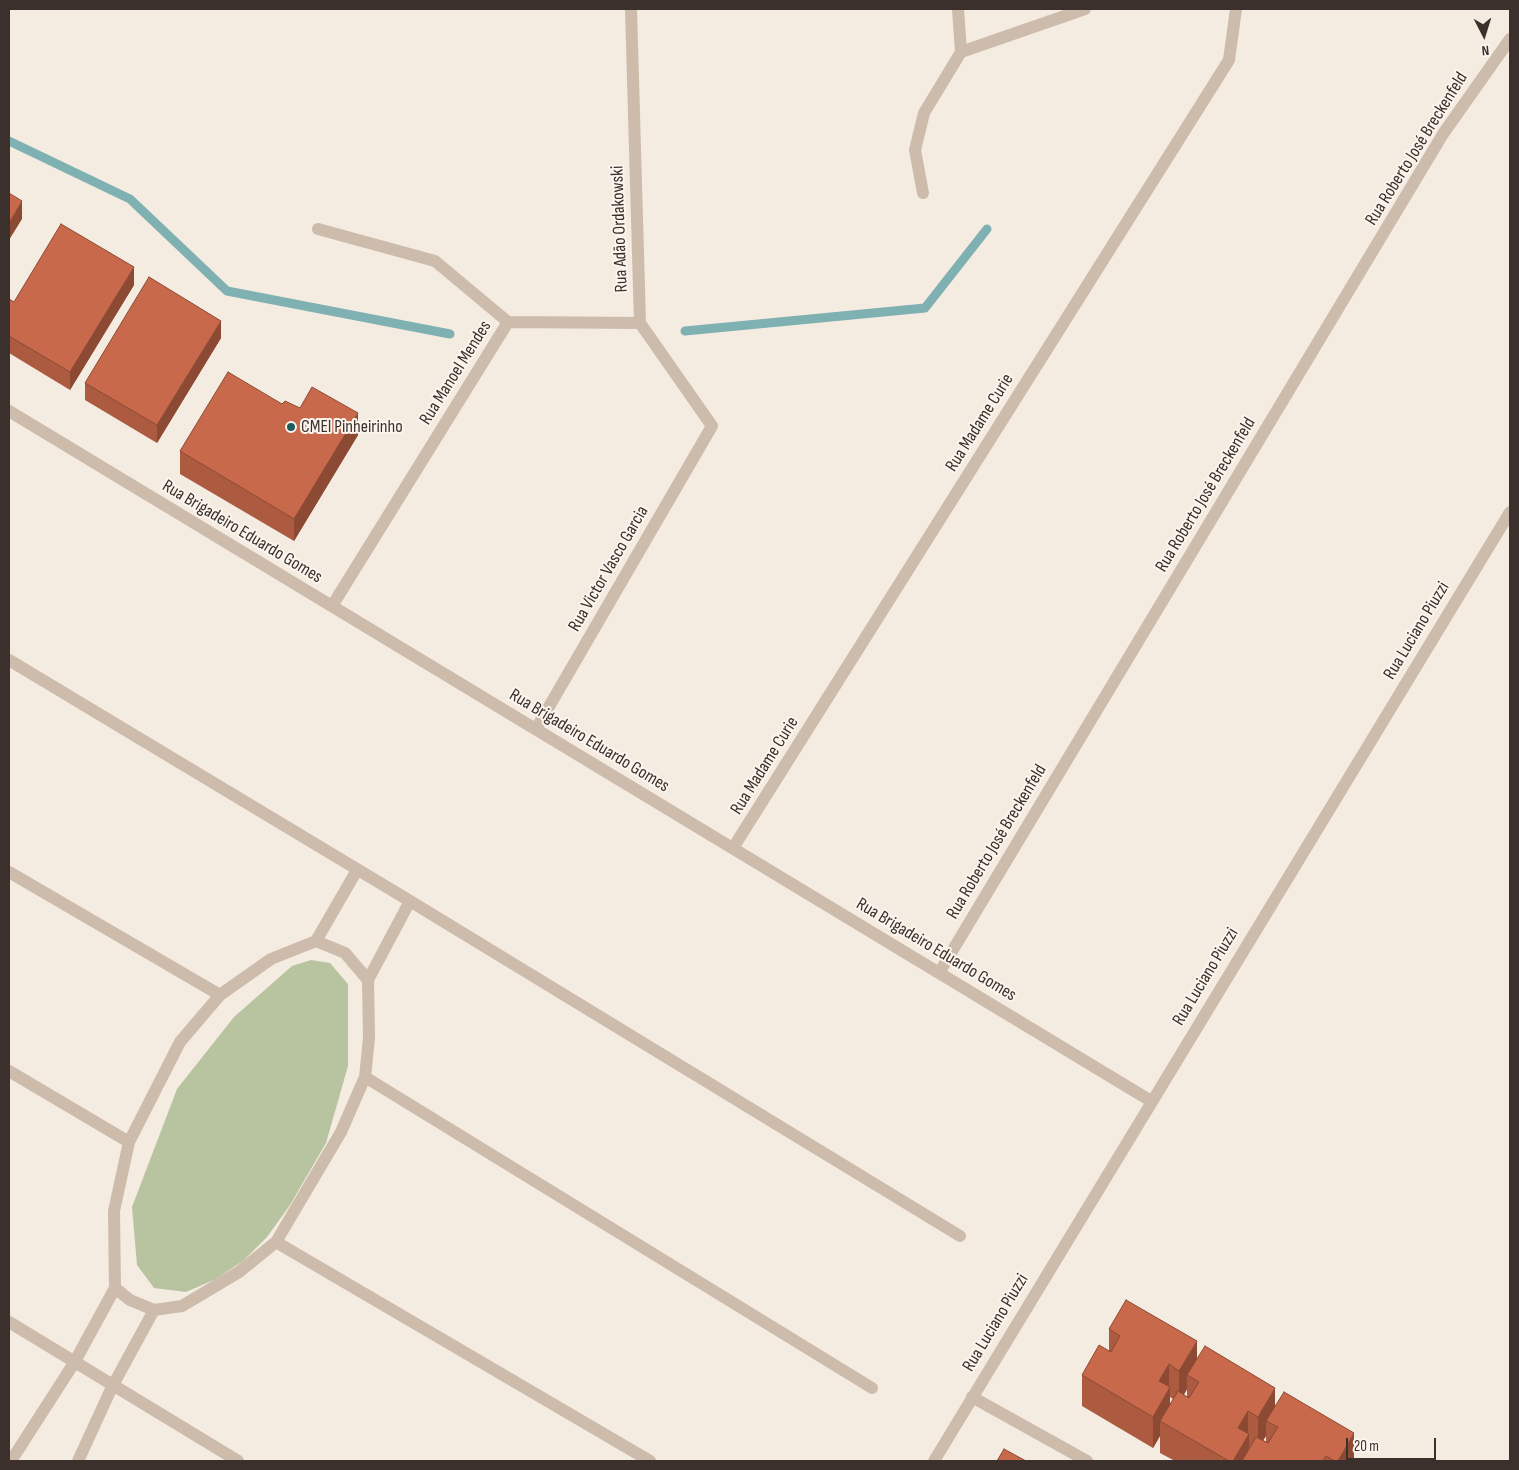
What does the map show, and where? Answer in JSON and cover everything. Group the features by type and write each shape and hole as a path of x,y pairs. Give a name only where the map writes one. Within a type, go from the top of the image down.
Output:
{"street":[{"name":"Rua Adão Ordakowski","path":"631,9 640,323"},
{"path":"923,192 915,150 924,113 961,52 958,9"},
{"path":"961,52 1085,9"},
{"name":"Rua Madame Curie","path":"733,848 1229,60 1236,9"},
{"name":"Rua Roberto José Breckenfeld","path":"939,973 1444,134 1510,39"},
{"path":"318,229 435,261 508,322"},
{"name":"Rua Manoel Mendes","path":"332,606 508,322 640,323"},
{"name":"Rua Victor Vasco Garcia","path":"536,729 712,426 640,323"},
{"name":"Rua Brigadeiro Eduardo Gomes","path":"9,411 1152,1101"},
{"name":"Rua Luciano Piuzzi","path":"934,1461 1510,512"},
{"path":"9,660 410,901 960,1236"},
{"path":"11,1461 74,1362 115,1288 114,1211 129,1142 180,1042 220,995 271,959 316,941 357,870"},
{"path":"9,872 220,995"},
{"path":"115,1288 130,1300 154,1310 182,1306 239,1272 276,1242 341,1132 365,1077 369,1038 368,980 410,901"},
{"path":"316,941 345,953 368,980"},
{"path":"9,1071 129,1142"},
{"path":"365,1077 872,1388"},
{"path":"276,1242 650,1461"},
{"path":"78,1461 112,1387 154,1310"},
{"path":"9,1322 112,1387 238,1461"},
{"path":"972,1397 1087,1461"}],"green space":[{"path":"311,960 330,963 348,984 348,1066 326,1143 290,1205 267,1237 243,1261 216,1279 186,1292 154,1288 137,1265 132,1207 177,1089 234,1017 292,966"}],"building":[{"path":"9,193 22,201 9,223"},
{"path":"61,224 134,267 70,372 9,336 9,299 14,302"},
{"path":"149,277 221,321 157,425 85,383"},
{"path":"228,372 282,404 285,401 300,408 312,387 358,413 294,519 180,451"},
{"path":"1126,1300 1197,1341 1179,1371 1169,1364 1159,1381 1170,1387 1153,1417 1082,1375 1099,1345 1111,1352 1120,1336 1109,1329"},
{"path":"1205,1346 1275,1388 1258,1417 1248,1411 1238,1428 1249,1434 1233,1461 1229,1461 1160,1421 1178,1391 1189,1398 1199,1382 1187,1375"},
{"path":"1284,1392 1354,1433 1338,1461 1326,1456 1323,1461 1242,1461 1256,1437 1268,1443 1278,1427 1266,1421"},
{"path":"1004,1449 1026,1461 997,1461"}],"waterway":[{"path":"9,141 130,199 227,291 450,334"},
{"path":"685,331 925,308 987,229"}],"place":[{"name":"CMEI Pinheirinho","path":"291,427"}]}
